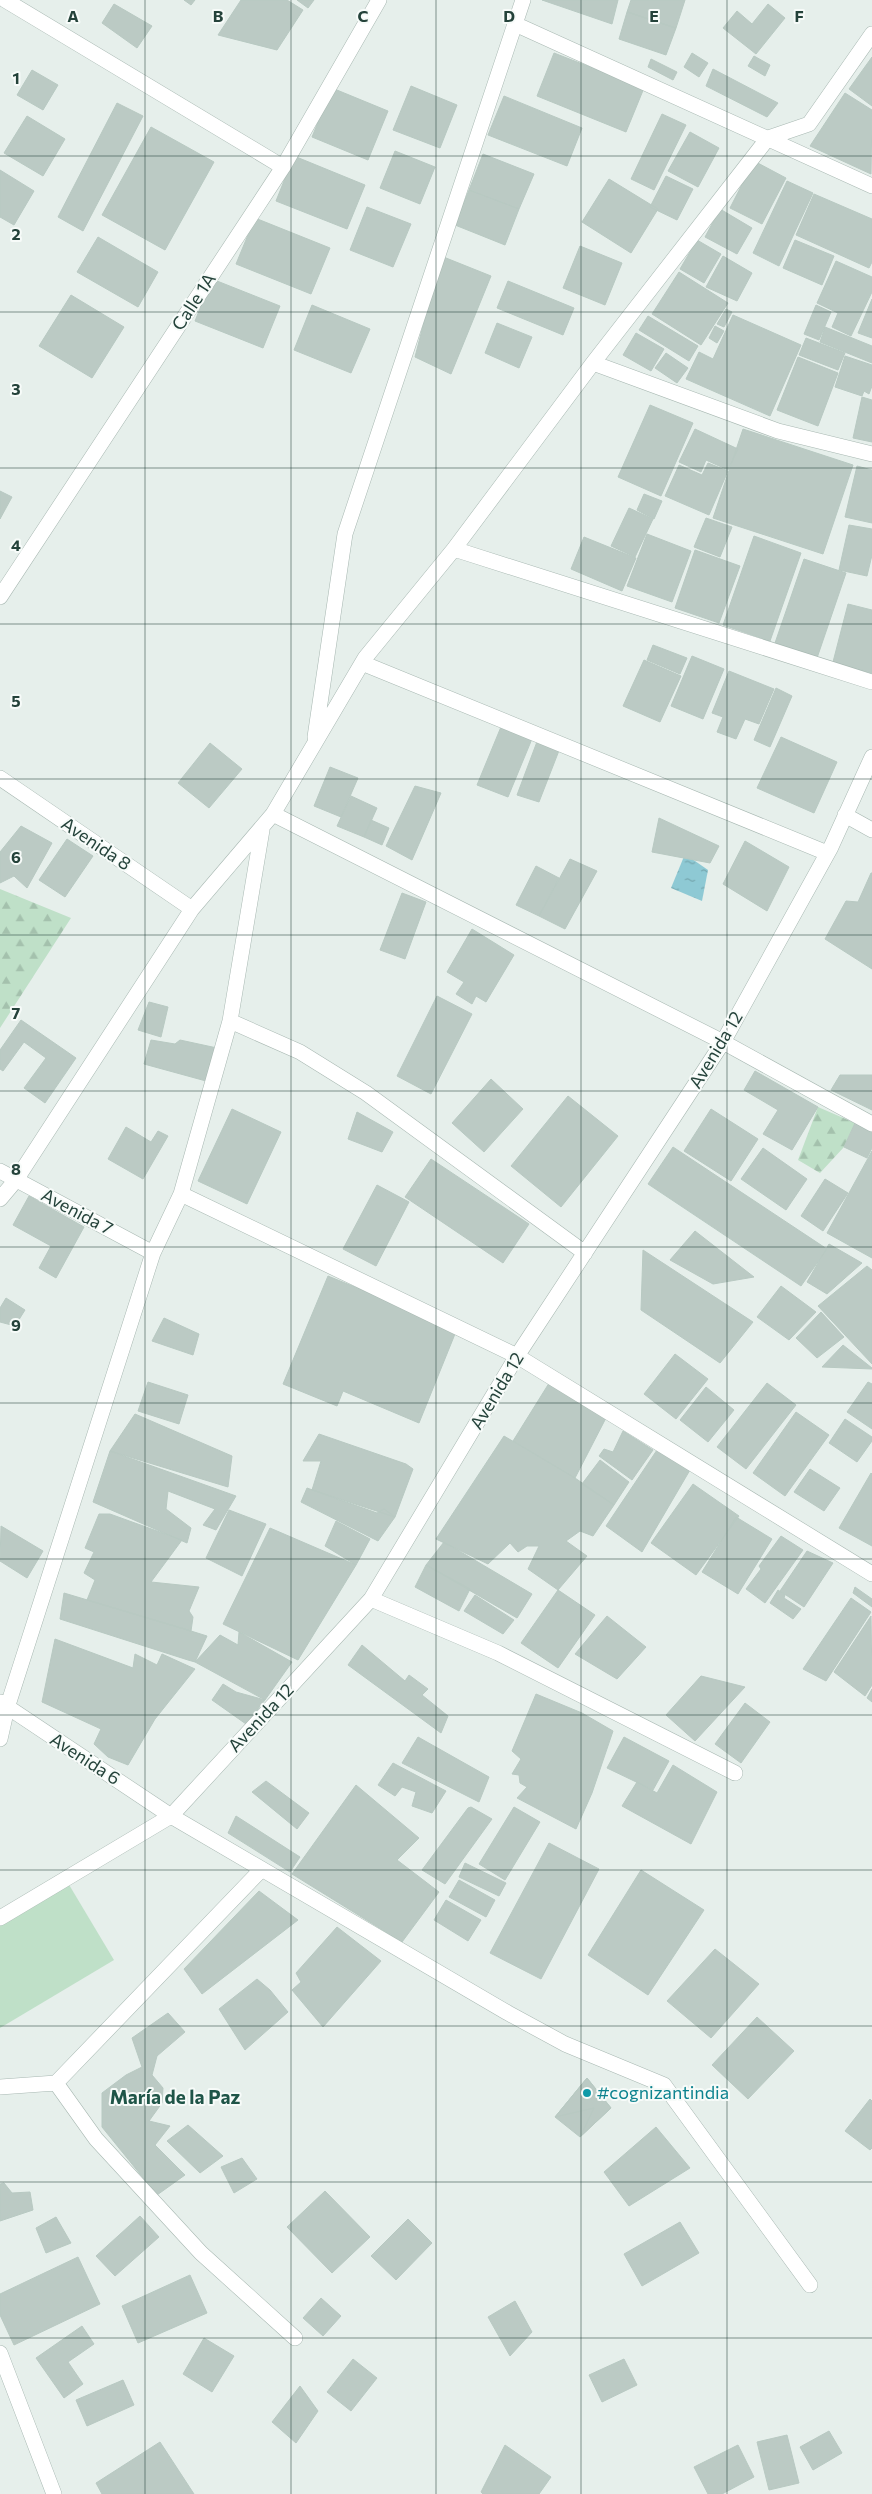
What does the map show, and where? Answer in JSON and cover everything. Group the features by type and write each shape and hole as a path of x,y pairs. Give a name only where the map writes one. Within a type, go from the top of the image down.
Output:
{"street":[{"path":"5,0 283,166"},
{"name":"Calle 1A","path":"0,597 283,166 379,0"},
{"path":"314,746 345,534 523,0"},
{"path":"515,24 872,186"},
{"path":"0,1199 16,1180 192,909 273,814 362,664 454,549 593,363 768,138 809,124 872,34"},
{"path":"593,363 778,431 872,454"},
{"path":"454,549 872,682"},
{"path":"362,664 827,853"},
{"name":"Avenida 12","path":"0,1918 171,1816 371,1599 518,1356 723,1042 827,853 872,758"},
{"name":"Avenida 8","path":"0,778 192,909"},
{"path":"273,814 723,1042 872,1124"},
{"path":"846,815 872,830"},
{"path":"0,1739 4,1705 153,1253 181,1194 230,1021 263,828"},
{"path":"230,1021 300,1052 366,1093 585,1253"},
{"name":"Avenida 7","path":"0,1171 153,1253"},
{"path":"181,1194 518,1356 872,1574"},
{"path":"371,1599 498,1653 735,1773"},
{"name":"Avenida 6","path":"4,1705 171,1816 261,1870 565,2044 664,2085 810,2285"},
{"path":"0,2087 56,2083 261,1870"},
{"path":"56,2083 96,2139 200,2253 295,2338"},
{"path":"0,2353 54,2494"}],"green space":[{"path":"0,889 71,918 0,1028"},
{"path":"818,1107 855,1123 844,1147 820,1173 798,1160"},
{"path":"65,1878 114,1960 0,2028 0,1916"}],"water":[{"path":"685,854 708,870 702,901 671,888"}],"building":[{"path":"184,0 195,0 191,5"},
{"path":"241,0 287,0 303,10 277,50 218,35"},
{"path":"297,0 314,0 308,8"},
{"path":"542,0 618,0 612,24"},
{"path":"631,0 685,0 676,28 627,12"},
{"path":"114,4 152,26 137,48 102,23"},
{"path":"768,4 785,18 756,54 723,28 737,11 752,24"},
{"path":"627,12 676,28 666,55 619,39"},
{"path":"554,53 644,88 626,132 537,96"},
{"path":"692,53 708,63 699,77 684,67"},
{"path":"754,56 770,65 765,76 748,66"},
{"path":"872,57 872,106 849,89"},
{"path":"651,59 677,72 673,80 648,67"},
{"path":"713,69 778,103 767,117 706,86"},
{"path":"32,70 58,85 43,110 17,95"},
{"path":"411,86 457,105 440,148 393,130"},
{"path":"332,88 388,111 368,160 312,137"},
{"path":"845,93 872,110 871,174 810,146"},
{"path":"504,96 582,128 567,166 488,135"},
{"path":"117,103 143,116 83,231 58,217"},
{"path":"662,114 686,125 654,190 631,179"},
{"path":"27,116 65,139 43,176 4,153"},
{"path":"151,127 214,162 165,250 102,215"},
{"path":"690,132 719,148 698,187 668,171"},
{"path":"395,151 435,167 420,204 380,188"},
{"path":"483,154 534,174 519,209 469,190"},
{"path":"294,156 365,185 347,229 276,201"},
{"path":"754,161 786,178 762,224 730,208"},
{"path":"0,170 34,191 14,225 0,217"},
{"path":"666,176 693,189 677,220 650,207"},
{"path":"609,179 658,209 631,253 582,222"},
{"path":"787,181 813,193 779,266 753,253"},
{"path":"469,190 519,209 505,245 455,225"},
{"path":"814,194 872,219 872,262 869,268 796,235"},
{"path":"367,207 411,224 393,267 350,250"},
{"path":"720,209 752,228 737,254 705,237"},
{"path":"255,218 330,248 311,294 236,264"},
{"path":"98,237 158,272 138,307 77,272"},
{"path":"697,240 721,254 704,283 680,269"},
{"path":"795,240 834,256 822,285 783,268"},
{"path":"580,246 622,263 605,305 563,288"},
{"path":"441,256 491,276 451,374 415,357"},
{"path":"723,256 752,273 737,301 706,287"},
{"path":"836,261 872,277 872,292 851,336 832,327 838,313 817,303"},
{"path":"679,272 728,303 701,345 652,314"},
{"path":"212,279 280,306 263,348 195,321"},
{"path":"508,281 574,308 563,335 497,308"},
{"path":"71,295 124,327 92,378 39,346"},
{"path":"872,299 872,338 858,333"},
{"path":"312,305 370,329 351,373 294,350"},
{"path":"816,305 831,312 819,340 804,334"},
{"path":"726,309 732,312 724,327 717,324"},
{"path":"733,315 801,345 770,416 686,379 699,352 713,359"},
{"path":"648,316 698,346 689,361 639,330"},
{"path":"497,323 532,337 519,368 485,353"},
{"path":"715,326 724,331 717,343 709,338"},
{"path":"825,327 872,346 872,363 820,342"},
{"path":"636,333 664,349 651,371 623,355"},
{"path":"806,338 845,353 838,370 799,355"},
{"path":"666,353 688,368 677,383 655,368"},
{"path":"845,356 872,365 872,386 869,394 864,391 862,396 835,387"},
{"path":"798,357 838,373 818,426 777,410"},
{"path":"862,397 872,400 872,442 853,438"},
{"path":"650,405 693,423 661,496 618,477"},
{"path":"695,429 738,449 728,470 706,460 701,472 679,462"},
{"path":"743,429 853,465 823,554 713,518"},
{"path":"708,463 728,471 709,515 665,496 679,465 702,475"},
{"path":"857,466 872,470 872,523 845,517"},
{"path":"0,491 12,497 0,519"},
{"path":"644,494 662,501 654,519 637,510"},
{"path":"629,508 653,519 635,557 611,546"},
{"path":"706,518 732,527 720,557 694,547"},
{"path":"849,525 872,529 872,555 867,576 839,570"},
{"path":"647,534 691,551 672,602 627,586"},
{"path":"754,536 801,553 770,641 723,625"},
{"path":"584,537 636,558 622,591 571,569"},
{"path":"695,550 740,566 719,623 675,608"},
{"path":"804,559 846,573 817,658 775,643"},
{"path":"848,604 872,610 872,673 833,662"},
{"path":"653,645 687,658 680,674 647,660"},
{"path":"692,656 724,669 703,719 671,706"},
{"path":"644,660 681,676 660,722 623,706"},
{"path":"729,671 774,689 759,724 745,719 736,739 717,732 723,717 712,713"},
{"path":"776,688 792,696 770,747 754,740"},
{"path":"503,722 534,734 508,797 477,785"},
{"path":"781,737 837,762 814,813 757,788"},
{"path":"538,739 560,748 539,802 517,795"},
{"path":"210,743 242,769 209,808 178,783"},
{"path":"330,767 358,778 341,817 314,806"},
{"path":"415,786 441,793 412,860 386,846"},
{"path":"351,796 377,808 364,837 337,826"},
{"path":"659,818 719,846 710,863 652,852"},
{"path":"371,820 389,828 382,845 364,837"},
{"path":"21,826 52,843 27,888 14,876 0,883 0,852"},
{"path":"67,839 93,856 65,897 39,880"},
{"path":"745,841 789,867 767,911 723,884"},
{"path":"570,859 597,871 565,929 539,916"},
{"path":"536,866 559,878 539,916 516,905"},
{"path":"871,873 872,969 825,939 846,901 858,902"},
{"path":"402,893 426,902 405,959 380,950"},
{"path":"472,929 514,955 486,1002 476,996 472,1004 456,994 464,982 447,972"},
{"path":"437,996 472,1014 431,1094 397,1076"},
{"path":"149,1002 168,1007 161,1037 138,1030"},
{"path":"21,1020 76,1058 45,1103 24,1088 46,1058 24,1042 3,1071 0,1069 0,1050"},
{"path":"151,1040 175,1044 180,1040 217,1048 206,1081 144,1064"},
{"path":"755,1071 818,1107 792,1150 763,1134 778,1110 744,1090"},
{"path":"840,1075 872,1075 872,1110 831,1090"},
{"path":"491,1079 523,1109 484,1152 452,1123"},
{"path":"568,1096 618,1136 561,1207 511,1166"},
{"path":"232,1109 281,1132 247,1204 198,1181"},
{"path":"711,1109 758,1139 731,1181 684,1151"},
{"path":"357,1112 393,1132 382,1152 348,1139"},
{"path":"855,1123 872,1132 872,1148 867,1158 844,1147"},
{"path":"126,1127 151,1142 158,1131 168,1136 143,1179 108,1159"},
{"path":"673,1147 827,1249 801,1286 648,1184"},
{"path":"763,1148 807,1179 786,1210 741,1179"},
{"path":"872,1151 872,1258 827,1233"},
{"path":"431,1159 529,1224 503,1263 405,1197"},
{"path":"825,1179 848,1193 823,1231 801,1216"},
{"path":"377,1185 409,1202 376,1266 343,1249"},
{"path":"29,1196 84,1227 56,1278 39,1268 51,1246 13,1225"},
{"path":"695,1231 754,1277 713,1284 670,1260"},
{"path":"829,1244 862,1263 827,1294 807,1282"},
{"path":"643,1250 753,1322 720,1363 641,1310"},
{"path":"867,1266 872,1270 872,1364 818,1306"},
{"path":"328,1276 457,1329 419,1423 343,1391 337,1406 283,1384"},
{"path":"781,1286 816,1312 789,1340 757,1317"},
{"path":"6,1298 25,1310 15,1326 0,1322 0,1308"},
{"path":"821,1312 844,1337 817,1358 796,1338"},
{"path":"164,1318 199,1334 193,1355 152,1341"},
{"path":"843,1345 872,1368 872,1369 822,1367"},
{"path":"675,1354 708,1379 676,1419 644,1394"},
{"path":"551,1380 607,1416 575,1478 513,1441"},
{"path":"148,1382 188,1395 179,1424 138,1411"},
{"path":"868,1382 872,1384 872,1429 847,1412"},
{"path":"767,1383 796,1405 746,1469 717,1447"},
{"path":"706,1387 734,1410 708,1442 680,1420"},
{"path":"796,1412 829,1435 785,1496 753,1473"},
{"path":"135,1414 232,1456 228,1487 110,1451"},
{"path":"845,1419 872,1437 872,1441 857,1462 829,1443"},
{"path":"623,1431 653,1450 632,1480 599,1456 604,1449 613,1452"},
{"path":"319,1434 406,1464 413,1469 395,1517 312,1490 321,1461 303,1461"},
{"path":"504,1436 575,1478 614,1505 593,1536 580,1531 566,1541 587,1556 558,1590 528,1569 539,1546 527,1546 518,1552 510,1543 488,1564 436,1539"},
{"path":"657,1450 690,1470 642,1552 606,1526"},
{"path":"110,1451 236,1496 216,1530 203,1525 215,1509 168,1491 166,1509 191,1528 187,1543 93,1502"},
{"path":"600,1460 629,1482 614,1505 582,1484"},
{"path":"810,1469 840,1488 824,1511 794,1492"},
{"path":"872,1474 872,1546 839,1528"},
{"path":"693,1484 739,1516 696,1575 651,1543"},
{"path":"307,1488 377,1513 384,1509 395,1517 378,1541 301,1502"},
{"path":"229,1510 266,1524 242,1576 206,1558"},
{"path":"99,1514 110,1514 182,1540 151,1582 199,1587 189,1611 193,1617 191,1631 87,1600 95,1580 84,1573 94,1552 85,1548"},
{"path":"736,1517 772,1539 738,1594 702,1572"},
{"path":"336,1521 370,1539 356,1565 325,1546"},
{"path":"1,1526 43,1551 27,1578 0,1561"},
{"path":"270,1528 356,1565 298,1660 223,1624"},
{"path":"781,1536 803,1550 765,1603 746,1589 761,1569 759,1566"},
{"path":"444,1542 532,1594 517,1618 426,1565"},
{"path":"807,1551 833,1563 804,1607 780,1591"},
{"path":"426,1565 470,1589 459,1611 415,1587"},
{"path":"855,1587 872,1599 872,1607 853,1593"},
{"path":"558,1590 595,1615 558,1668 521,1643"},
{"path":"778,1590 785,1595 784,1598 801,1609 793,1619 770,1603"},
{"path":"64,1593 207,1636 195,1662 188,1660 60,1619"},
{"path":"475,1595 514,1620 503,1634 464,1611"},
{"path":"851,1598 871,1612 826,1681 803,1669"},
{"path":"607,1616 646,1647 617,1679 575,1654"},
{"path":"871,1616 872,1685 865,1696 834,1672"},
{"path":"239,1632 292,1662 265,1700 195,1662 220,1635 238,1645"},
{"path":"55,1639 133,1668 135,1654 157,1665 162,1654 195,1669 155,1719 128,1765 108,1757 94,1744 101,1729 42,1702"},
{"path":"362,1645 405,1681 409,1675 428,1689 422,1695 448,1716 441,1733 348,1665"},
{"path":"701,1676 745,1687 695,1741 666,1715"},
{"path":"223,1684 236,1692 265,1700 246,1724 212,1700"},
{"path":"872,1689 872,1702 867,1698"},
{"path":"536,1694 582,1713 613,1731 592,1793 576,1829 517,1798 527,1787 520,1783 519,1775 512,1774 521,1759 512,1751"},
{"path":"745,1703 770,1722 741,1763 715,1744"},
{"path":"418,1737 489,1777 479,1802 402,1763"},
{"path":"624,1737 669,1761 653,1790 607,1768"},
{"path":"393,1763 446,1791 432,1813 412,1806 416,1792 402,1787 395,1796 378,1785"},
{"path":"673,1765 717,1792 691,1844 622,1806 637,1782 657,1793"},
{"path":"266,1781 309,1813 297,1829 252,1792"},
{"path":"356,1785 419,1838 397,1860 439,1892 402,1942 292,1874"},
{"path":"471,1807 492,1819 445,1884 422,1870 468,1808"},
{"path":"514,1807 540,1822 505,1880 479,1864"},
{"path":"236,1816 300,1857 290,1872 228,1833"},
{"path":"549,1843 599,1869 541,1979 490,1953"},
{"path":"465,1863 506,1883 499,1896 459,1877"},
{"path":"641,1870 704,1910 648,1995 588,1955"},
{"path":"459,1880 495,1900 486,1917 449,1897"},
{"path":"259,1891 298,1920 202,1994 184,1969"},
{"path":"446,1900 481,1920 468,1941 434,1920"},
{"path":"337,1927 381,1961 323,2027 292,1990 301,1982 296,1973"},
{"path":"715,1949 759,1984 711,2038 667,2001"},
{"path":"257,1979 270,1990 288,2012 245,2050 219,2009"},
{"path":"168,2013 185,2032 157,2056 152,2075 163,2088 162,2103 149,2121 170,2126 155,2145 185,2175 157,2195 102,2127 102,2093 126,2075 142,2067 132,2038"},
{"path":"757,2017 794,2051 748,2099 712,2065"},
{"name":"#cognizantindia","path":"587,2078 611,2108 580,2137 555,2117"},
{"name":"#cognizantindia","path":"587,2078 611,2108 580,2137 594,2108 555,2117"},
{"path":"870,2099 872,2101 872,2148 870,2150 845,2131"},
{"path":"188,2125 223,2156 200,2173 167,2141"},
{"path":"656,2127 690,2168 629,2206 604,2172"},
{"path":"242,2158 257,2179 234,2193 221,2167"},
{"path":"4,2183 12,2193 30,2192 33,2210 0,2221 0,2184"},
{"path":"325,2191 370,2237 332,2273 287,2227"},
{"path":"140,2216 159,2237 115,2276 96,2256"},
{"path":"56,2217 71,2243 46,2253 36,2228"},
{"path":"408,2219 432,2243 396,2280 371,2256"},
{"path":"680,2222 699,2253 642,2286 624,2254"},
{"path":"78,2257 100,2304 14,2345 0,2315 0,2294"},
{"path":"190,2275 207,2313 138,2343 122,2306"},
{"path":"321,2298 341,2316 323,2336 303,2318"},
{"path":"515,2301 532,2332 510,2356 488,2317"},
{"path":"82,2326 94,2344 68,2362 83,2384 64,2398 36,2358"},
{"path":"204,2338 234,2356 212,2392 183,2374"},
{"path":"353,2359 377,2378 351,2411 327,2392"},
{"path":"624,2359 637,2385 602,2402 589,2375"},
{"path":"123,2380 134,2405 87,2426 76,2400"},
{"path":"300,2386 318,2411 296,2443 272,2422"},
{"path":"829,2431 842,2453 813,2470 800,2447"},
{"path":"787,2435 799,2483 769,2490 757,2442"},
{"path":"160,2442 194,2494 102,2494 96,2483"},
{"path":"505,2445 551,2477 539,2494 483,2494 481,2492"},
{"path":"738,2445 754,2477 722,2494 708,2494 694,2467"}],"place":[{"name":"#cognizantindia","path":"587,2093"}],"district":[{"name":"María de la Paz","path":"175,2097"}]}
